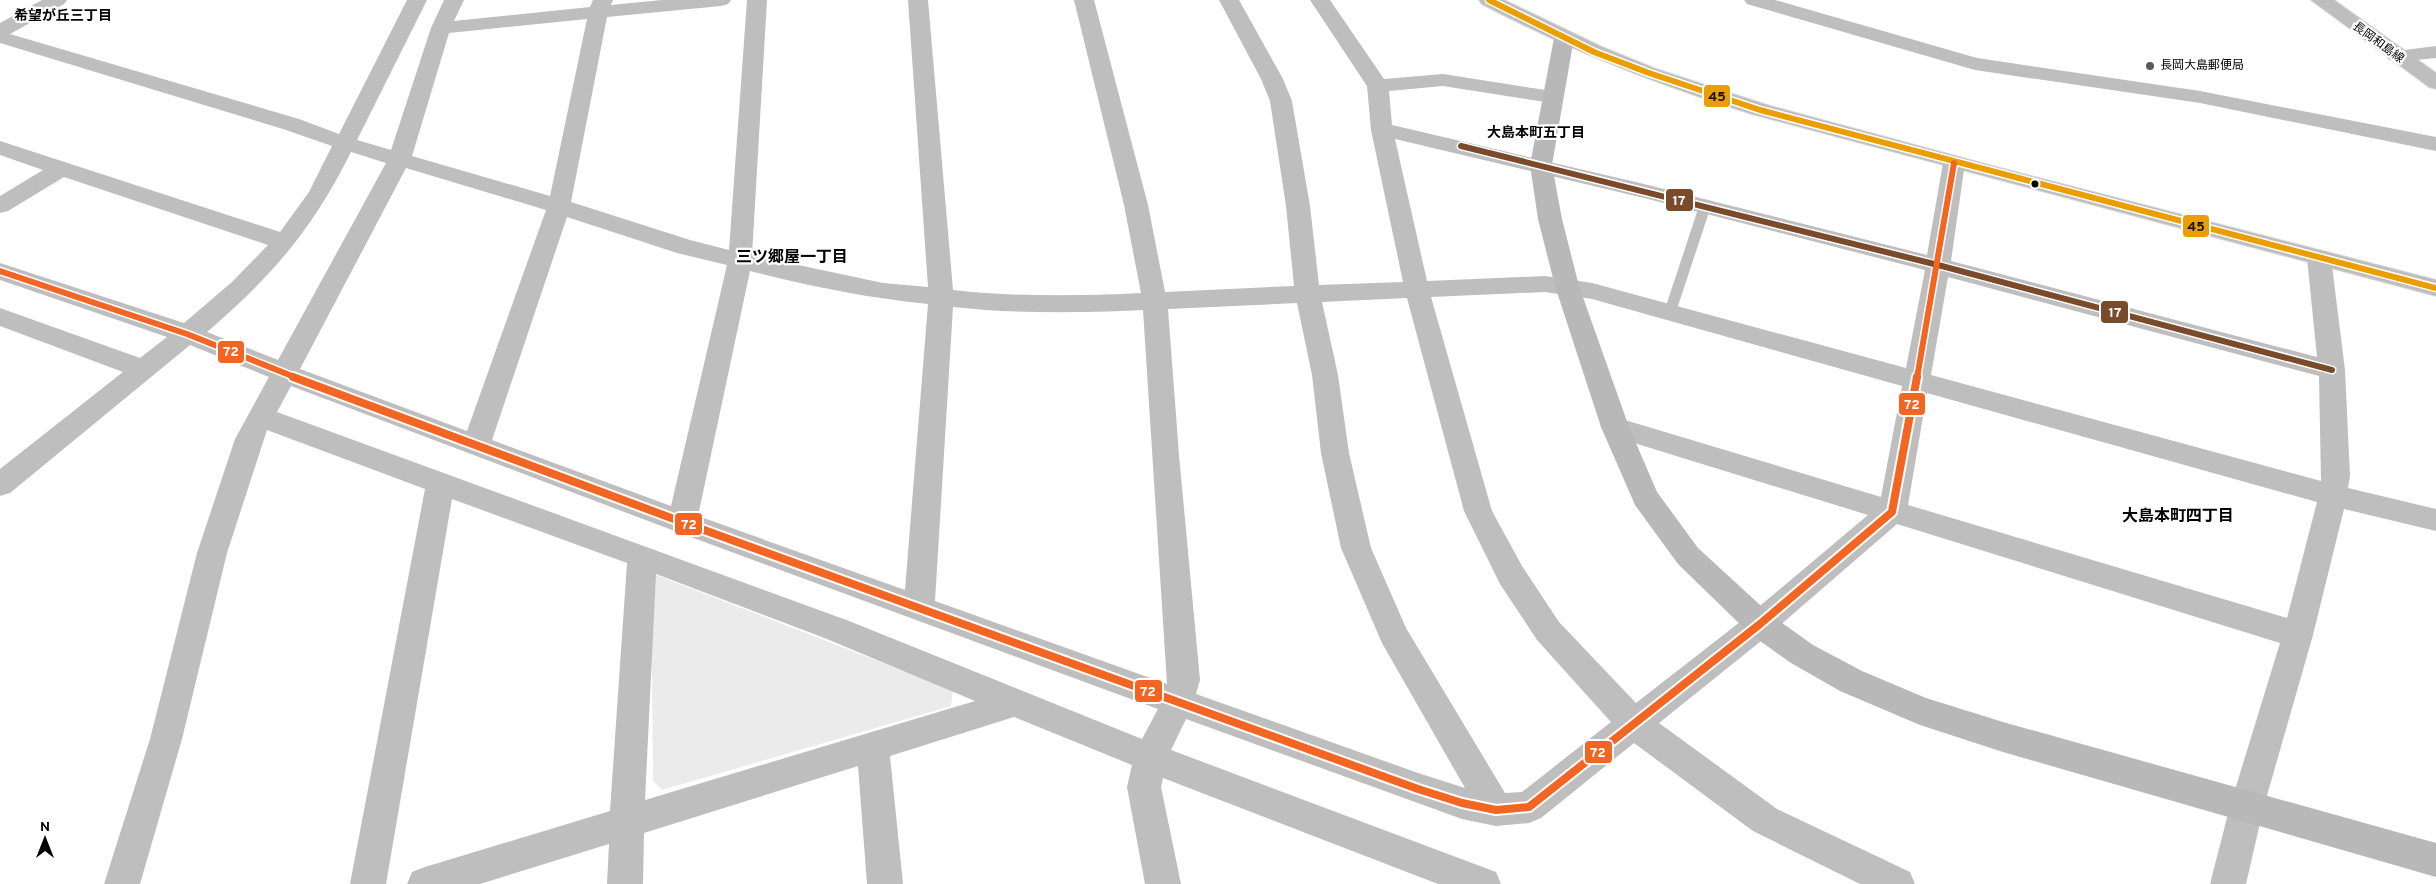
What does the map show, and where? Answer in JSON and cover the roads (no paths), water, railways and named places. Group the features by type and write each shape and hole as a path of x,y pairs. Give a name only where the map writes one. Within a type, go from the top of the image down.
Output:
{"main road":[{"path":"0,31 57,0"},
{"path":"0,485 187,334 255,276 285,242 310,209 417,0"},
{"path":"122,884 166,739 212,553 249,439 262,418 284,373 399,160 441,28 454,0"},
{"path":"441,28 600,6 721,0"},
{"path":"682,522 740,261 757,0"},
{"path":"918,0 941,297 920,608"},
{"path":"1084,0 1136,205 1155,302 1159,339 1164,455 1184,680 1178,703 1150,757 1144,787 1163,884"},
{"path":"1229,0 1272,79 1281,101 1298,206 1307,293 1325,375 1335,453 1356,548 1393,634 1496,810"},
{"path":"1320,0 1378,86 1382,130 1417,290 1478,511 1511,575 1548,631 1635,725 1765,820 1897,884"},
{"path":"1489,0 1564,38 1632,68 1707,94 1790,119 2436,288"},
{"path":"1754,0 1975,64 2200,97 2436,144"},
{"name":"長岡和島線","path":"2322,0 2396,56 2436,83"},
{"path":"476,445 559,206 600,6"},
{"path":"0,37 291,124 399,160 559,206 685,247 803,276 883,291 994,302 1058,305 1545,284 1568,286 1918,379 2333,494 2436,520"},
{"path":"2396,56 2436,52"},
{"path":"1378,86 1443,80 1552,97"},
{"path":"1382,130 1413,135 1541,165 1706,206 1938,265 2332,370"},
{"path":"0,148 285,242"},
{"path":"0,271 187,334 284,373 682,522 1178,703 1418,789 1462,803 1496,810 1529,807 1565,776 1635,725 1760,624 1892,512 1918,379 1954,162"},
{"path":"0,206 61,169"},
{"path":"2228,884 2247,806 2298,635 2336,476 2332,370 2319,258"},
{"path":"0,317 143,370"},
{"path":"262,418 642,556 838,630 1150,757 1484,884"},
{"path":"1615,426 2298,635"},
{"path":"368,884 440,484"},
{"path":"625,884 630,738 642,556"},
{"path":"425,884 627,824 1015,703"},
{"path":"872,747 885,884"}],"street":[{"path":"1564,38 1541,165 1550,219 1568,286 1615,426 1645,496 1688,556 1760,624 1802,654 1851,681 1920,711 2003,738 2436,860"}],"lane":[{"path":"1670,312 1706,206"}],"place":[{"name":"長岡大島郵便局","path":"2150,66"}],"district":[{"name":"希望が丘三丁目","path":"63,16"},
{"name":"大島本町五丁目","path":"1536,133"},
{"name":"三ツ郷屋一丁目","path":"792,258"},
{"name":"大島本町四丁目","path":"2178,517"}]}
